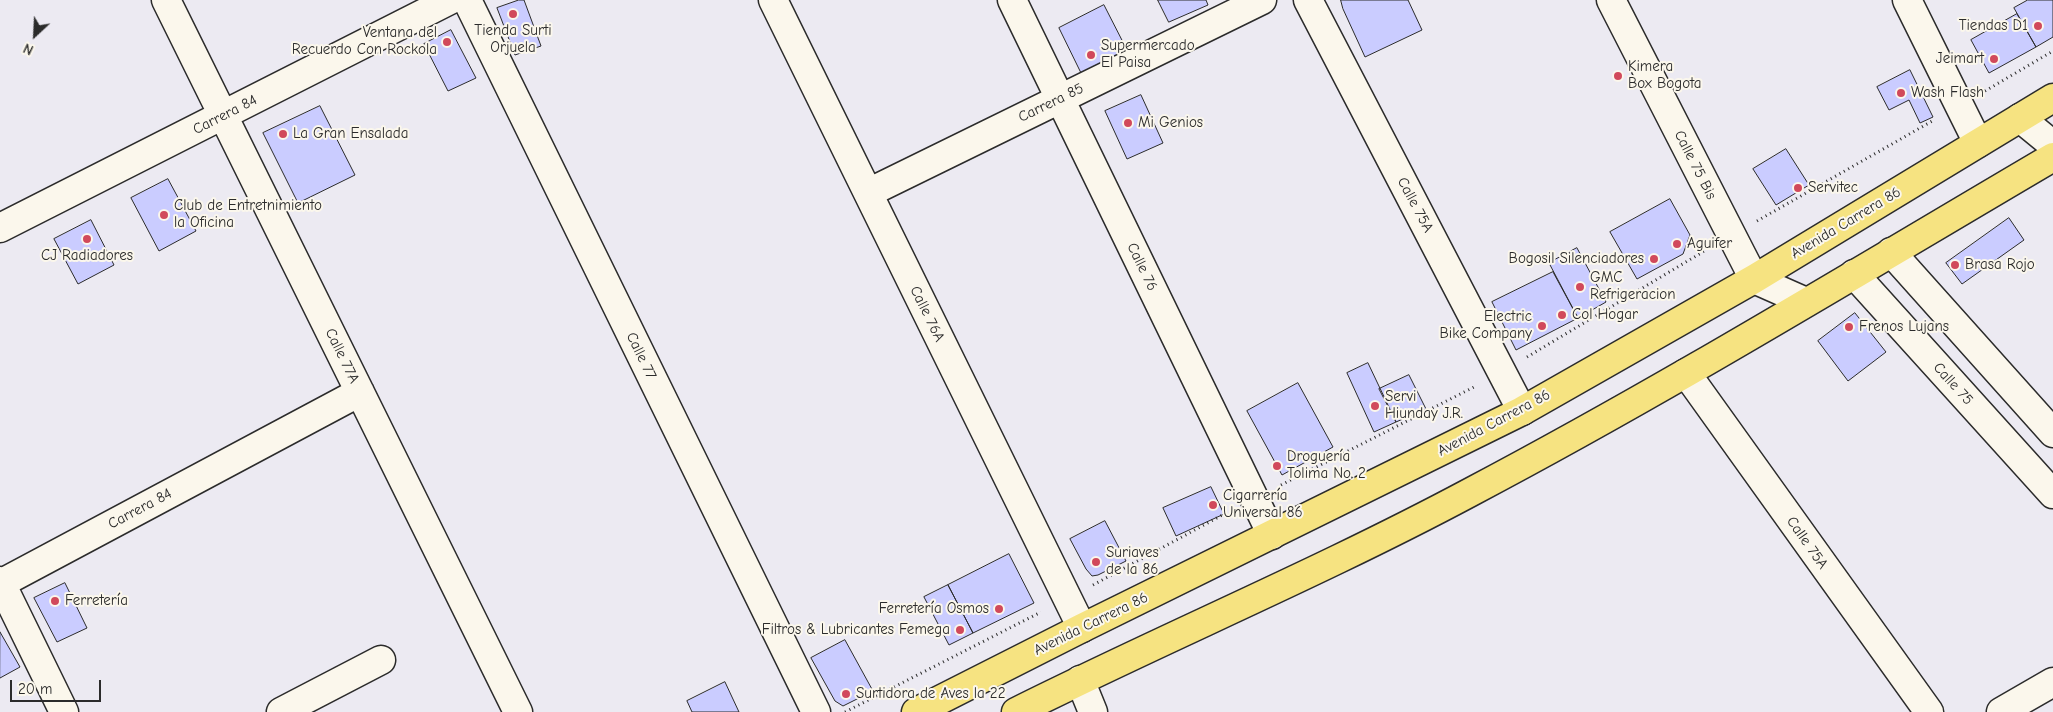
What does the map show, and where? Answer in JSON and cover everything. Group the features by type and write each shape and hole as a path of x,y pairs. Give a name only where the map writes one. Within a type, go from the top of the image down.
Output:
{"main road":[{"name":"Avenida Carrera 86","path":"916,712 1522,411 1754,279 2053,98"},
{"path":"1016,712 1392,533 1469,493 1686,373 2053,157"}],"street":[{"name":"Calle 77A","path":"166,0 518,712"},
{"name":"Carrera 84","path":"0,228 450,0"},
{"name":"Calle 77","path":"467,0 816,712"},
{"name":"Calle 76A","path":"773,0 1082,628"},
{"name":"Calle 76","path":"1012,0 1272,535"},
{"name":"Carrera 85","path":"868,193 1262,0"},
{"name":"Calle 75A","path":"1308,0 1522,411"},
{"name":"Calle 75 Bis","path":"1611,0 1754,279"},
{"path":"1907,0 1978,143"},
{"path":"2020,118 2053,145"},
{"path":"1891,252 2053,433"},
{"name":"Calle 75","path":"1854,274 2053,494"},
{"path":"1754,279 1806,302"},
{"name":"Calle 75A","path":"1686,373 1929,712"},
{"name":"Carrera 84","path":"0,583 360,392"},
{"path":"0,583 64,712"},
{"path":"281,712 381,660"},
{"path":"1080,680 1093,712"},
{"path":"2001,712 2053,682"}],"path":[{"path":"1673,268 2053,51"}],"building":[{"path":"524,0 541,46 515,55 497,8"},
{"path":"1158,0 1206,0 1208,5 1169,22"},
{"path":"1341,0 1408,0 1422,30 1365,57 1343,9"},
{"name":"Tiendas D1","path":"2028,0 2053,0 2053,37 2036,47 2014,8"},
{"path":"1104,5 1127,50 1081,73 1059,28"},
{"path":"2017,14 2036,47 1989,73 1971,40"},
{"path":"451,30 476,78 448,91 424,44"},
{"name":"Wash Flash","path":"1910,70 1933,117 1920,123 1909,100 1889,110 1877,87"},
{"path":"1141,95 1163,143 1127,159 1105,111"},
{"path":"320,106 355,175 298,203 263,133"},
{"path":"1786,149 1809,185 1776,205 1753,169"},
{"name":"Club de Entretnimiento la Oficina","path":"168,179 196,231 159,251 131,198"},
{"path":"1670,199 1690,235 1683,254 1637,279 1610,232"},
{"path":"2009,218 2024,240 1962,284 1946,263"},
{"path":"91,220 114,265 78,284 54,239"},
{"name":"GMC Refrigeracion","path":"1577,248 1606,302 1578,318 1549,263"},
{"path":"1553,272 1578,318 1516,350 1492,302"},
{"path":"1855,313 1886,352 1848,381 1818,341"},
{"name":"Servi Hiunday J.R.","path":"1368,363 1396,422 1374,432 1347,373"},
{"path":"1409,375 1426,409 1396,422 1379,389"},
{"path":"1298,383 1333,447 1282,475 1247,411"},
{"path":"1211,487 1224,514 1176,536 1163,508"},
{"path":"1105,521 1126,561 1098,575 1092,576 1086,569 1070,539"},
{"path":"1009,554 1034,603 973,633 948,585"},
{"path":"65,583 87,628 57,642 34,598"},
{"path":"948,585 973,633 949,645 924,597"},
{"path":"0,632 20,667 0,678"},
{"path":"845,640 873,691 843,706 835,701 811,658"},
{"path":"725,682 739,712 692,712 687,701"}],"place":[{"name":"Tienda Surti Orjuela","path":"513,14"},
{"name":"Tiendas D1","path":"2038,26"},
{"name":"Ventana del Recuerdo Con Rockola","path":"447,42"},
{"name":"Supermercado El Paisa","path":"1091,55"},
{"name":"Jeimart","path":"1994,59"},
{"name":"Kimera Box Bogota","path":"1618,76"},
{"name":"Wash Flash","path":"1901,93"},
{"name":"Mi Genios","path":"1128,123"},
{"name":"La Gran Ensalada","path":"283,134"},
{"name":"Servitec","path":"1798,188"},
{"name":"Club de Entretnimiento la Oficina","path":"164,215"},
{"name":"CJ Radiadores","path":"87,239"},
{"name":"Aguifer","path":"1677,244"},
{"name":"Bogosil Silenciadores","path":"1654,259"},
{"name":"Brasa Rojo","path":"1955,265"},
{"name":"GMC Refrigeracion","path":"1580,287"},
{"name":"Col Hogar","path":"1562,315"},
{"name":"Electric Bike Company","path":"1542,326"},
{"name":"Frenos Lujans","path":"1849,327"},
{"name":"Servi Hiunday J.R.","path":"1375,406"},
{"name":"Droguería Tolima No. 2","path":"1277,466"},
{"name":"Cigarrería Universal 86","path":"1213,505"},
{"name":"Suriaves de la 86","path":"1096,562"},
{"name":"Ferretería","path":"55,601"},
{"name":"Ferretería Osmos","path":"999,609"},
{"name":"Filtros & Lubricantes Femega","path":"960,630"},
{"name":"Surtidora de Aves la 22","path":"846,694"}]}
